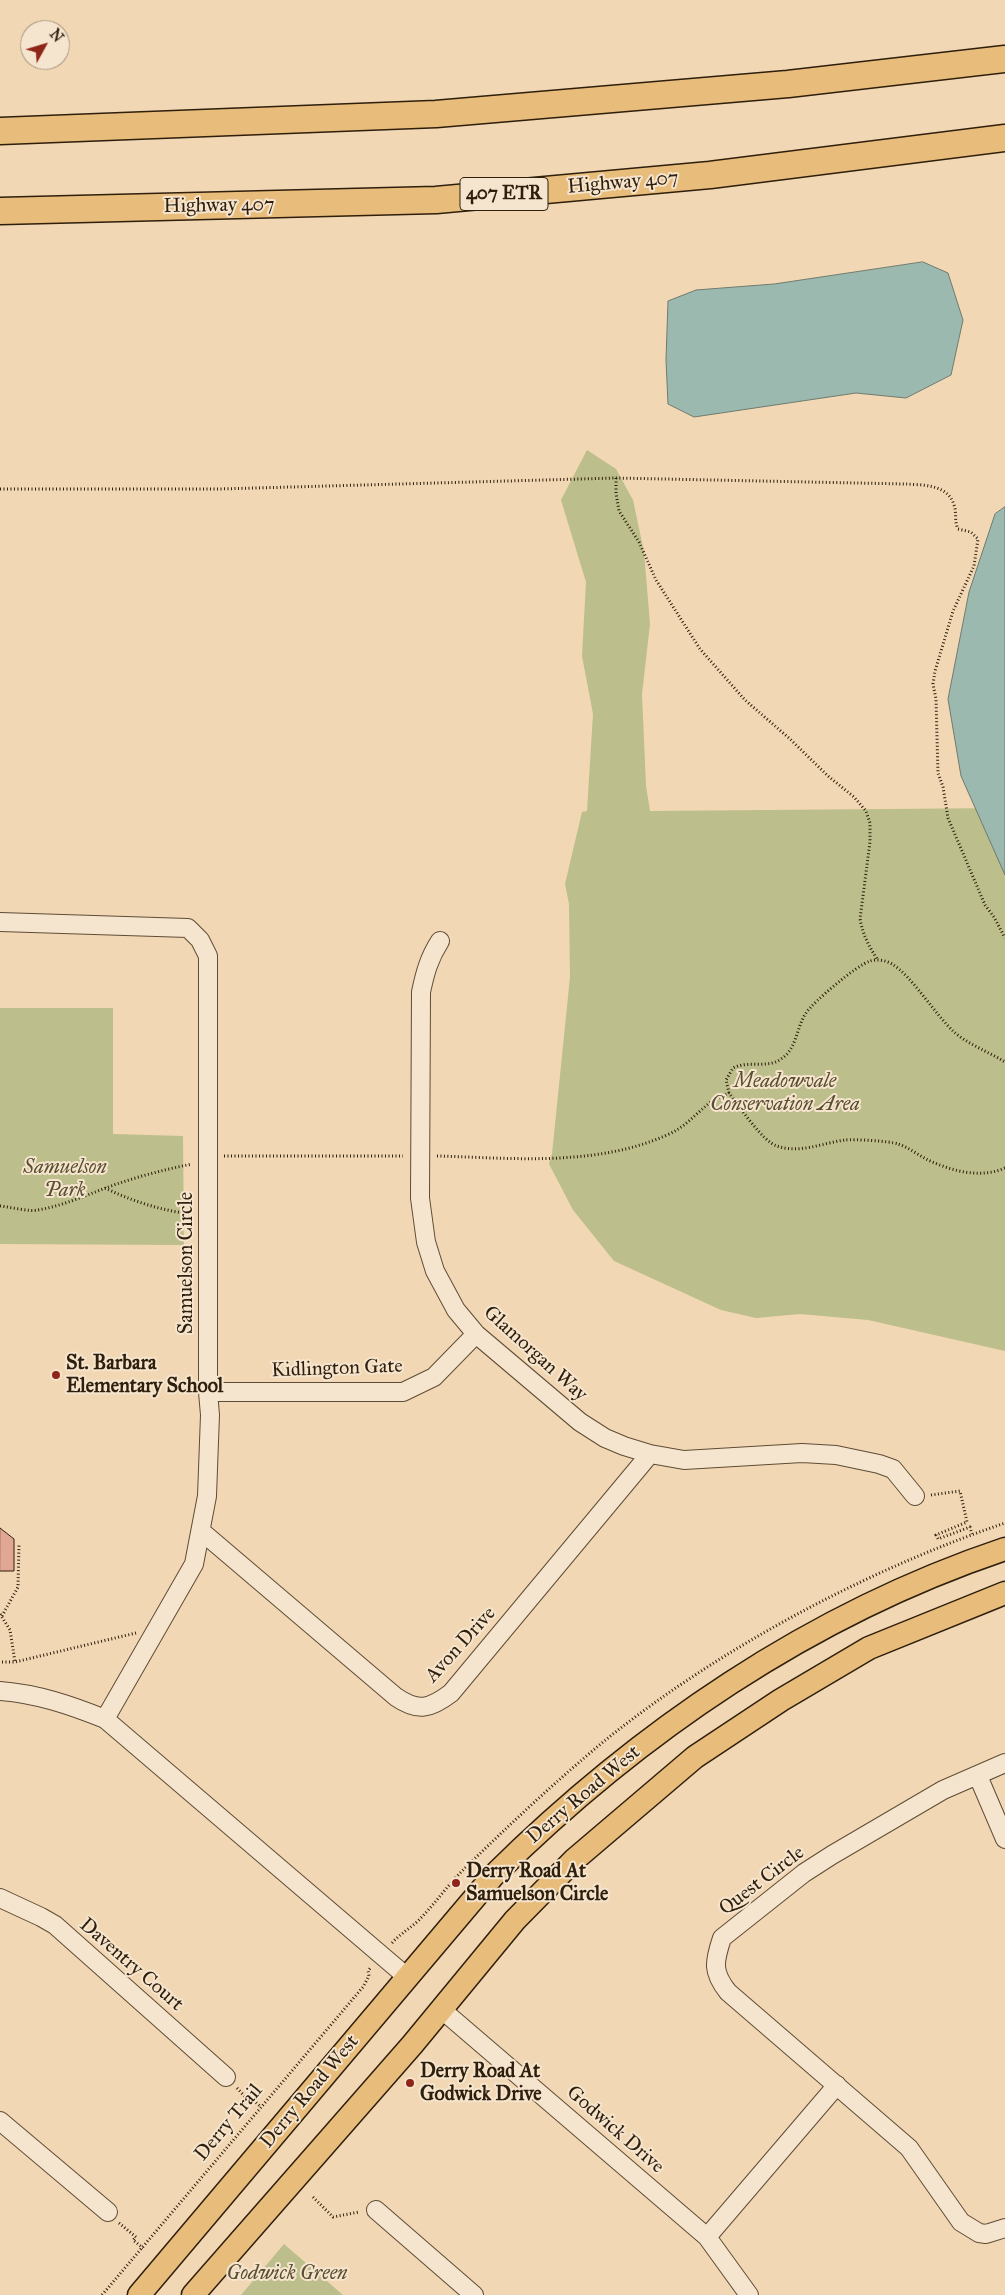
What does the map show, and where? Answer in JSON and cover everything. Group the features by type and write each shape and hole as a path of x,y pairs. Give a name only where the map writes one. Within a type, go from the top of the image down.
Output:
{"highway":[{"path":"0,131 436,114 788,84 1005,59"},
{"name":"Highway 407","path":"0,212 436,200 710,175 1005,138"}],"main road":[{"name":"Derry Road West","path":"139,2295 493,1876 543,1826 673,1722 764,1660 854,1611 974,1560 1005,1549"},
{"path":"193,2295 412,2045 515,1920 574,1860 695,1757 781,1700 869,1648 1005,1593"}],"street":[{"name":"Samuelson Circle","path":"0,922 188,928 200,940 208,956 208,1392 210,1415 207,1496 194,1564 105,1719"},
{"name":"Glamorgan Way","path":"440,942 431,955 421,992 420,1198 426,1242 435,1270 456,1310 476,1334 580,1422 605,1438 650,1454 684,1460 802,1452 836,1455 879,1464 893,1469 915,1496"},
{"name":"Kidlington Gate","path":"208,1392 403,1392 434,1377 476,1334"},
{"name":"Avon Drive","path":"201,1531 396,1697 408,1704 424,1708 439,1702 451,1693 650,1454"},
{"path":"0,1691 34,1695 66,1704 105,1719 407,1977"},
{"name":"Quest Circle","path":"1005,1763 936,1794 832,1855 804,1874 722,1938 717,1956 717,1978 728,1992 910,2148 961,2222 979,2233 986,2234 1005,2228"},
{"path":"978,1776 1005,1839"},
{"name":"Daventry Court","path":"0,1898 41,1916 55,1925 59,1932 226,2076"},
{"name":"Godwick Drive","path":"441,2008 707,2238 749,2295"},
{"path":"707,2238 837,2085"},
{"path":"0,2121 108,2212"},
{"path":"376,2210 474,2295"}],"path":[{"path":"616,478 619,511 640,542 656,580 700,649 745,700 790,739 828,776 854,797 866,811 870,823 870,842 860,919 862,931 869,947 878,960"},
{"path":"0,489 219,489 616,478 905,484 940,488 950,497 954,504 955,522 958,528 971,532 978,539 974,566 953,611 935,671 933,684 936,699 936,755 938,773 943,787 948,818 985,906 994,917 1005,938"},
{"path":"1005,1062 954,1032 898,969 886,961 878,960 864,963 815,1002 805,1014 789,1052 781,1059 770,1064 747,1063 733,1068 726,1080 729,1093 756,1128 776,1146 794,1150 846,1140 898,1143 930,1161 961,1172 987,1173 1005,1168"},
{"path":"430,1156 553,1158 630,1149 652,1142 684,1127 713,1100 729,1093"},
{"path":"220,1156 409,1156"},
{"path":"0,1206 35,1211 63,1204 104,1188 163,1170 199,1162"},
{"path":"104,1188 125,1198 166,1210 209,1214"},
{"path":"915,1496 960,1491 967,1522 936,1535 938,1539 970,1527 972,1534"},
{"path":"15,1662 10,1630 1,1615 18,1587 18,1544"},
{"path":"2,1662 15,1662 128,1634 157,1630"},
{"name":"Derry Trail","path":"102,2295 363,1987 371,1967"},
{"path":"226,2076 250,2102 252,2099 261,2107"},
{"path":"313,2197 333,2217 376,2210"},
{"path":"108,2212 136,2237 133,2240 142,2248"}],"green space":[{"name":"Meadowvale Conservation Area","path":"587,450 616,469 633,500 644,552 650,624 642,694 646,786 650,811 1005,808 1005,1351 868,1320 800,1314 756,1318 721,1310 614,1261 573,1210 549,1164 552,1154 570,977 569,904 565,884 582,812 587,811 593,714 582,656 586,582 561,500"},
{"name":"Samuelson Park","path":"0,1008 113,1008 113,1134 183,1136 184,1245 0,1244"},
{"name":"Godwick Green","path":"284,2244 343,2295 241,2295"}],"water":[{"path":"923,262 948,273 963,320 951,375 906,398 856,393 694,417 668,404 666,360 668,301 696,290 774,284"},
{"path":"1005,507 1005,875 961,776 948,699 969,592 995,514"}],"building":[{"path":"0,1528 14,1539 14,1571 0,1571"}],"place":[{"name":"St. Barbara Elementary School","path":"56,1375"},
{"name":"Derry Road At Samuelson Circle","path":"456,1883"},
{"name":"Derry Road At Godwick Drive","path":"410,2083"}]}
